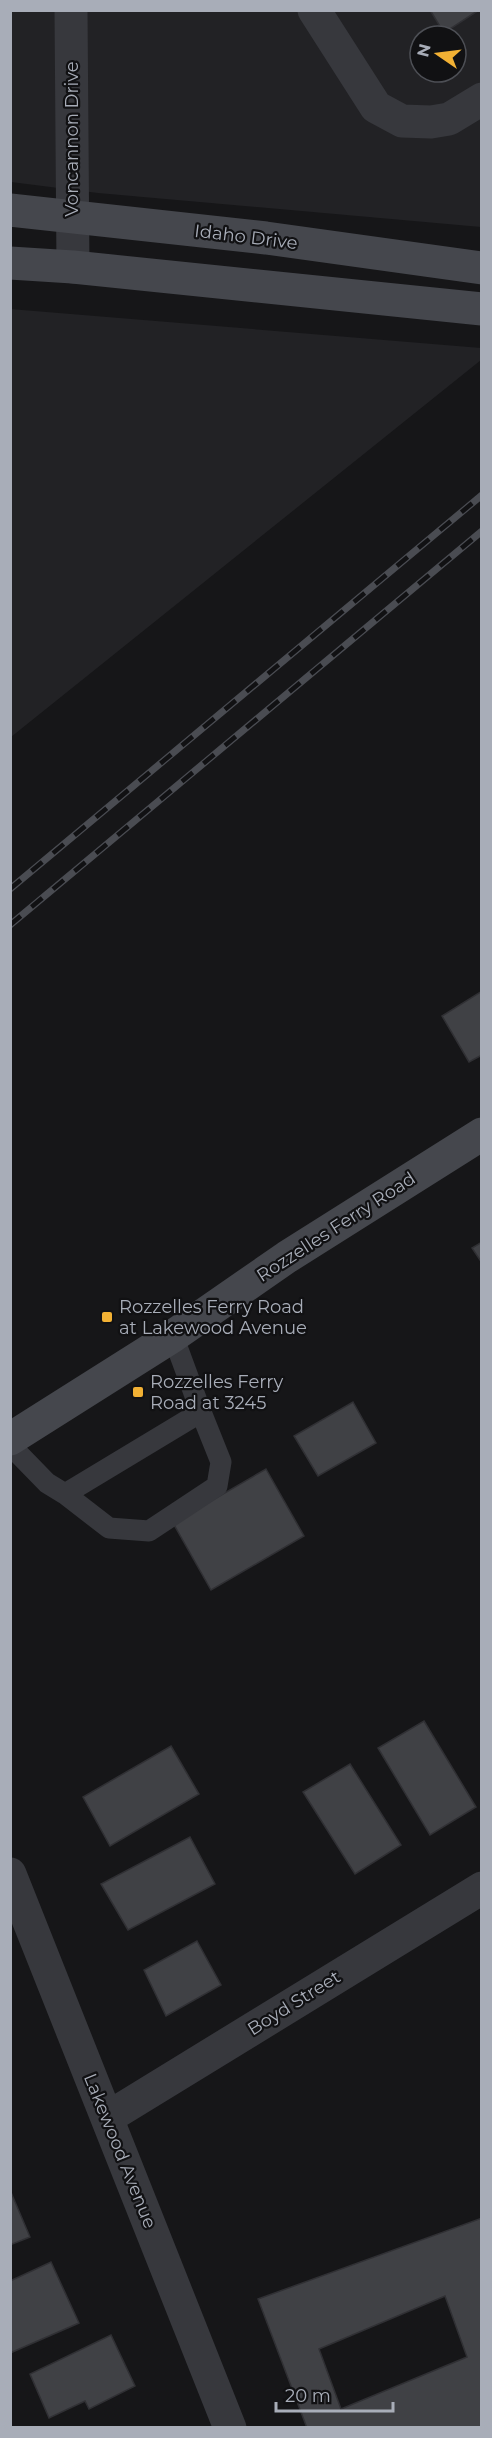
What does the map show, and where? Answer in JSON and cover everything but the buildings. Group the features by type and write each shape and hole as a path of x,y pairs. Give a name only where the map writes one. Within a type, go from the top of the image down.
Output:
{"street":[{"name":"Voncannon Drive","path":"71,10 73,267"},
{"path":"314,10 376,107 402,121 431,122 449,119 482,99"},
{"name":"Idaho Drive","path":"10,210 266,238 482,268"},
{"path":"10,263 73,267 482,309"},
{"name":"Rozzelles Ferry Road","path":"10,1439 173,1336 297,1251 482,1134"},
{"name":"Lakewood Avenue","path":"10,1874 107,2118 222,2425"},
{"name":"Boyd Street","path":"107,2118 482,1887"}],"lane":[{"path":"10,1445 47,1483 109,1528 149,1531 217,1486 221,1462 173,1336"},
{"path":"65,1494 201,1412"}],"shaded area":[{"path":"11,11 481,11 481,227 98,193 11,182"},
{"path":"10,309 481,348 481,360 11,737"}],"railway":[{"path":"10,889 482,495"},
{"path":"10,925 482,531"}],"place":[{"name":"Rozzelles Ferry Road at Lakewood Avenue","path":"107,1317"},
{"name":"Rozzelles Ferry Road at 3245","path":"138,1392"}]}
